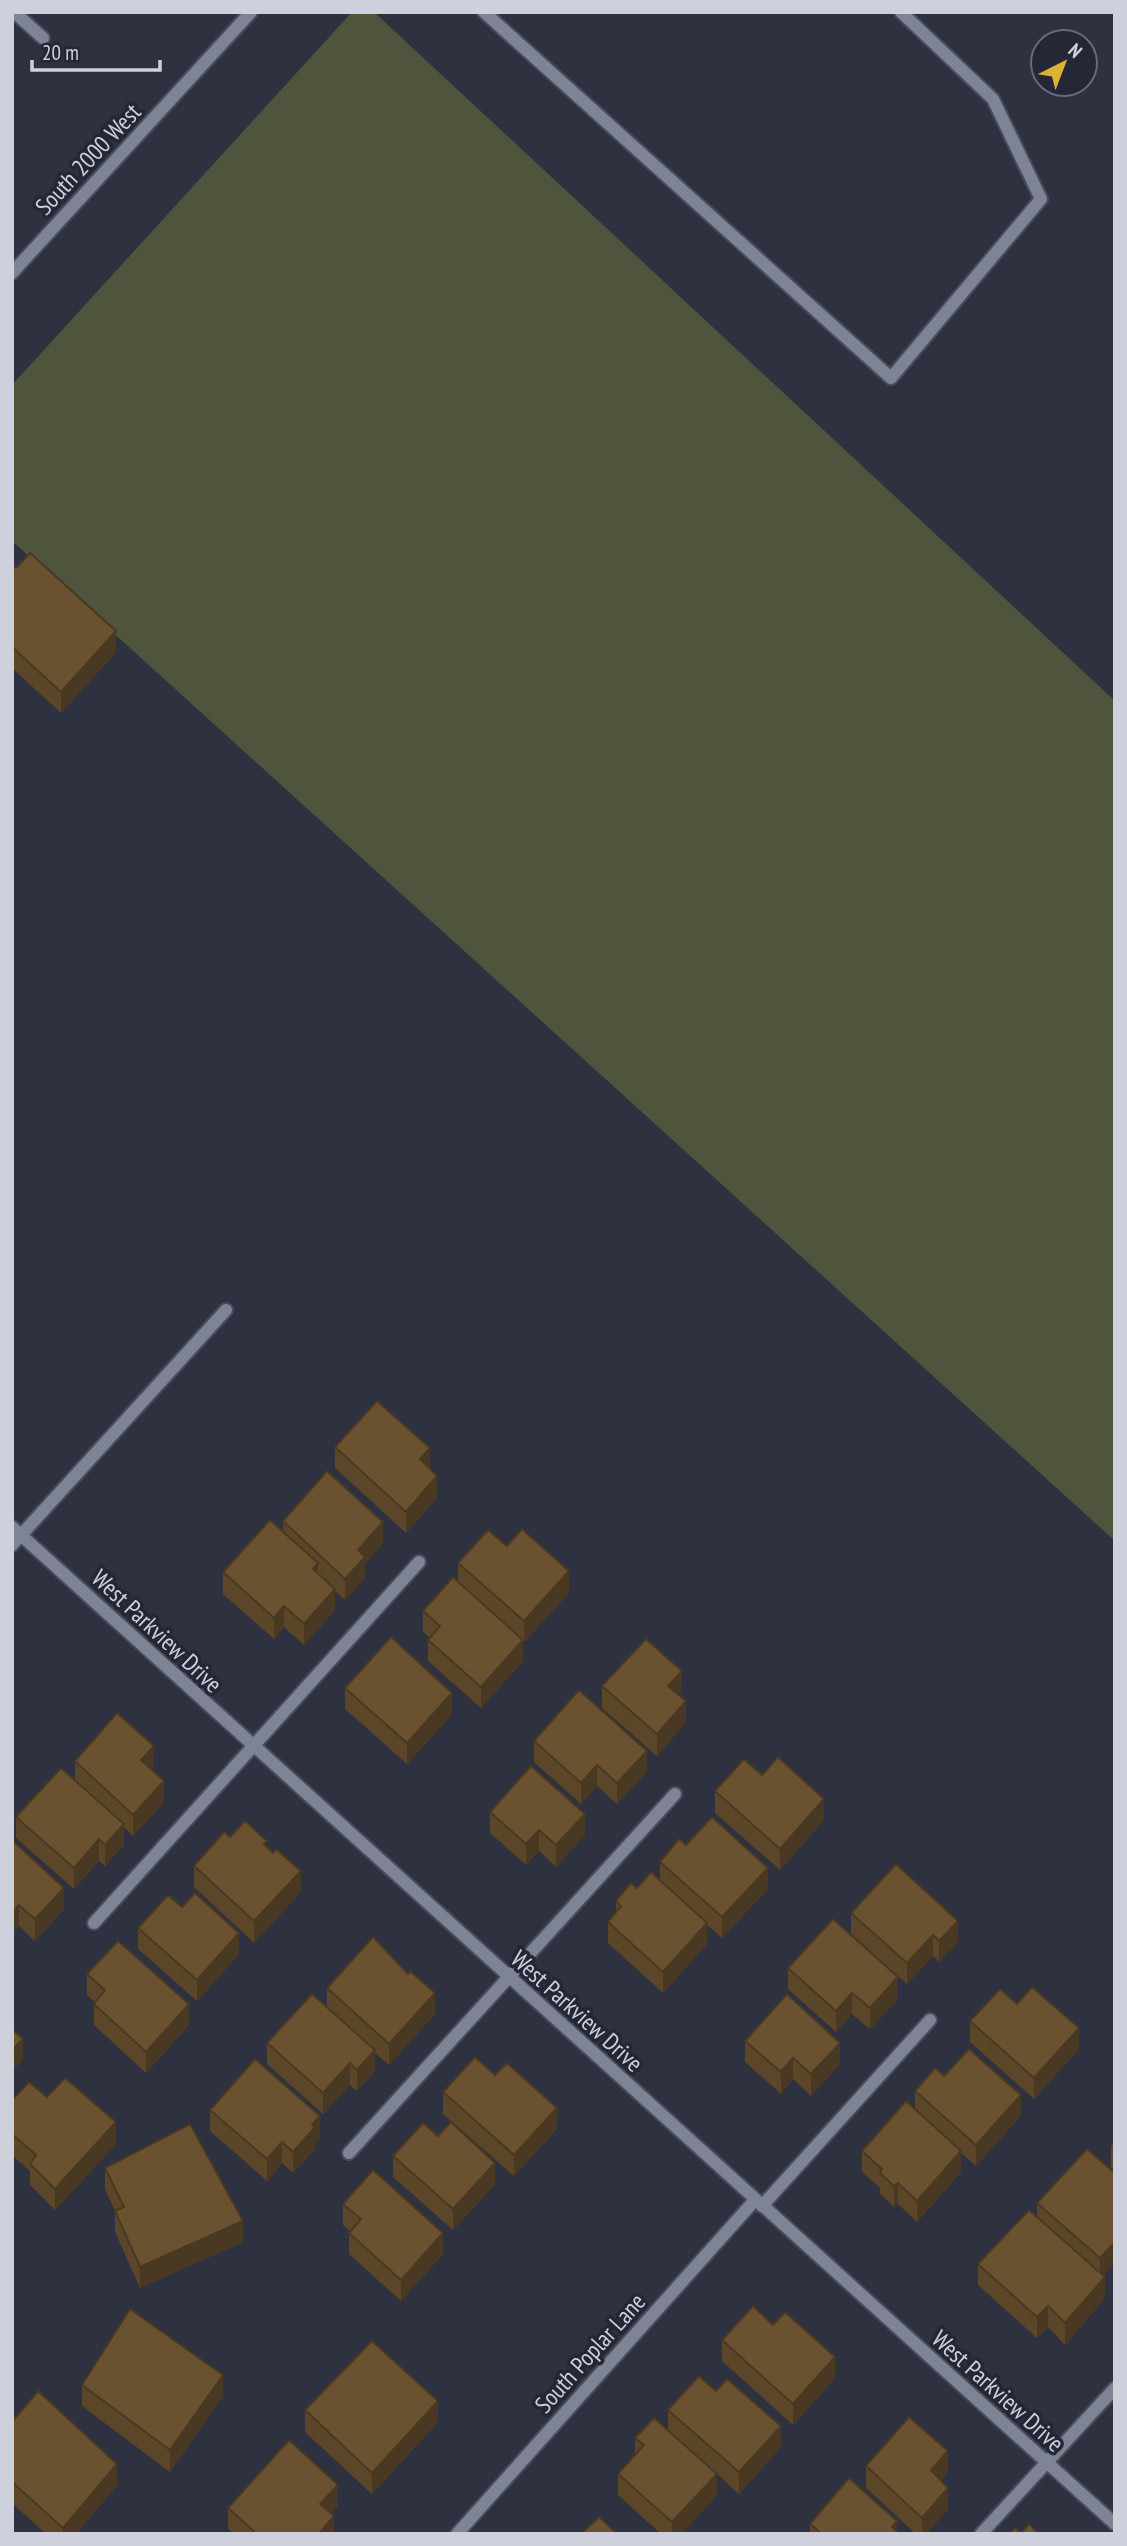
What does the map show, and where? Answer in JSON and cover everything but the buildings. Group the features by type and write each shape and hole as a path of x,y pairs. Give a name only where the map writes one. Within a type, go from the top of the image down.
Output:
{"street":[{"path":"15,12 43,38"},
{"name":"South 2000 West","path":"12,273 251,12"},
{"path":"484,12 891,377 1041,199 993,99 901,12"},
{"path":"15,1536 226,1310"},
{"name":"West Parkview Drive","path":"15,1536 1115,2524"},
{"path":"94,1923 419,1562"},
{"path":"349,2153 675,1794"},
{"name":"South Poplar Lane","path":"457,2534 930,2020"},
{"path":"981,2534 1115,2388"}],"green space":[{"path":"352,12 374,12 1115,701 1115,1541 12,541 12,385"}]}
